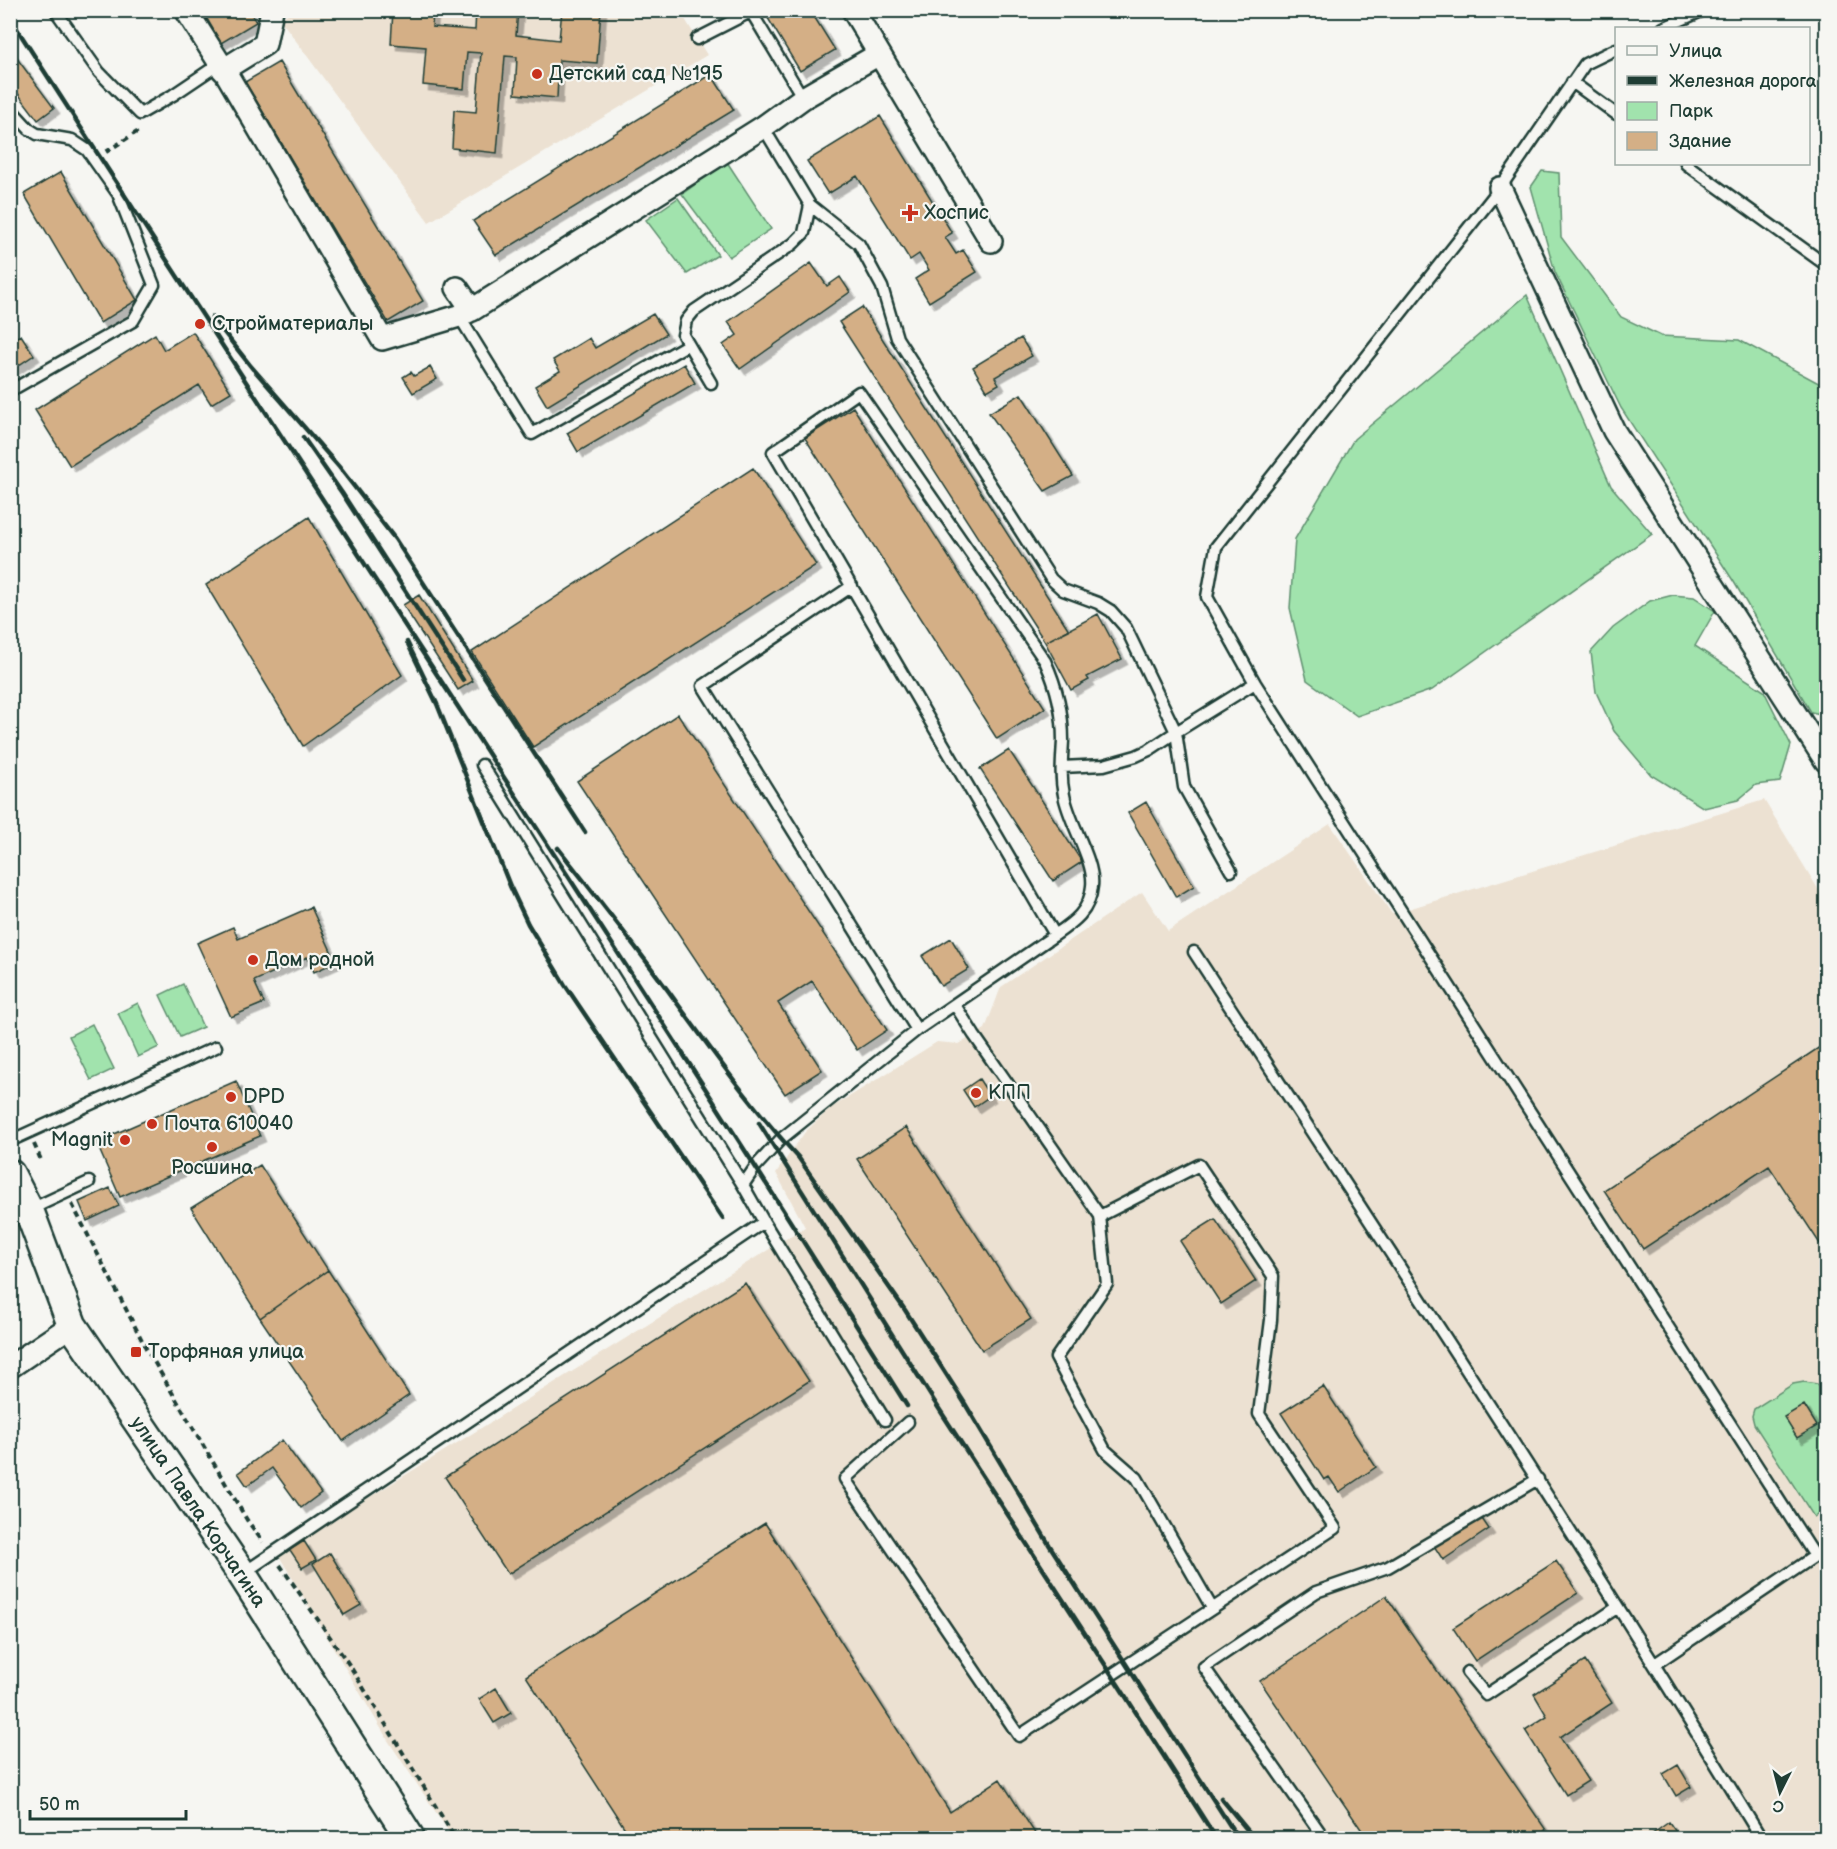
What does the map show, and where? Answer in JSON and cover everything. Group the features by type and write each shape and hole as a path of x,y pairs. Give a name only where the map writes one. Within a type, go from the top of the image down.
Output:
{"main road":[{"name":"улица Павла Корчагина","path":"10,1174 29,1210 72,1325 242,1574 410,1839"}],"street":[{"path":"186,10 382,339 465,313 764,128 803,98 879,54"},
{"path":"221,67 265,44 272,10"},
{"path":"853,10 991,241"},
{"path":"1500,188 1614,431 1827,762"},
{"path":"457,288 465,313"},
{"path":"10,1367 72,1325"}],"lane":[{"path":"55,10 99,72 140,114 221,67"},
{"path":"1666,27 1704,10"},
{"path":"698,39 750,11 803,98"},
{"path":"1615,51 1585,64 1500,188 1216,547 1207,597 1255,683 1815,1556 1655,1664"},
{"path":"1572,82 1615,113"},
{"path":"10,108 29,129 37,134 72,140 87,150 118,194 154,285 133,321 10,391"},
{"path":"764,128 810,205 859,244 882,286 897,338 1051,579 1063,590 1111,610 1126,628 1176,732 1184,787 1231,871"},
{"path":"1687,165 1827,265"},
{"path":"711,383 683,335 683,328 689,316 793,244 804,233 810,205"},
{"path":"465,313 531,434 687,345"},
{"path":"742,1185 774,1146 917,1030 1075,922 1089,903 1092,885 1089,865 1064,796 1061,706 1058,692 1045,661 859,392 773,452 1055,935"},
{"path":"852,586 703,686 917,1030"},
{"path":"1062,767 1104,765 1136,756 1255,683"},
{"path":"482,765 885,1420"},
{"path":"1194,952 1538,1479 1655,1664 1761,1839"},
{"path":"955,1005 1100,1216 1107,1284 1056,1358 1105,1450 1137,1478 1212,1608"},
{"path":"10,1142 216,1047"},
{"path":"908,1422 845,1479 1019,1736 1335,1528 1259,1414 1271,1320 1272,1276 1198,1165 1100,1216"},
{"path":"29,1210 89,1182"},
{"path":"242,1574 764,1222"},
{"path":"1324,1839 1204,1667 1316,1592 1388,1567 1538,1479"},
{"path":"1467,1672 1486,1695 1618,1607"}],"path":[{"path":"70,1200 146,1348 247,1520 350,1666 455,1839"}],"shaded area":[{"path":"293,10 680,11 707,55 429,222 280,19"},
{"path":"1764,800 1826,902 1826,1838 453,1838 389,1742 278,1554 805,1227 776,1173 805,1132 831,1108 937,1042 959,1044 985,1029 1001,987 1142,892 1168,931 1330,824 1392,914"}],"green space":[{"path":"727,162 771,229 729,257 682,194"},
{"path":"1542,171 1559,173 1561,237 1621,317 1661,336 1739,340 1826,387 1826,715 1811,712 1734,582 1621,408 1555,272 1531,187"},
{"path":"678,198 718,255 687,274 646,220"},
{"path":"1527,295 1611,486 1652,534 1432,690 1357,716 1307,680 1290,608 1295,539 1354,439"},
{"path":"1673,595 1694,597 1715,611 1695,646 1764,691 1791,745 1780,782 1756,785 1738,800 1704,808 1651,775 1614,731 1596,692 1591,652 1613,628 1650,601"},
{"path":"183,984 203,1027 180,1037 160,995"},
{"path":"138,1003 159,1047 138,1057 118,1013"},
{"path":"92,1024 114,1069 91,1080 69,1036"},
{"path":"1804,1382 1817,1384 1826,1394 1826,1509 1814,1517 1754,1424 1752,1416 1754,1409 1793,1384"}],"building":[{"path":"202,10 249,10 256,22 221,43"},
{"name":"Детский сад №195","path":"393,10 433,10 432,27 475,30 476,10 518,10 516,35 559,40 562,10 601,10 597,63 559,60 557,98 515,94 517,57 505,56 497,153 452,148 454,110 476,112 481,53 467,52 464,89 423,85 426,47 391,44"},
{"path":"763,10 810,10 835,50 800,71"},
{"path":"10,49 54,108 38,120 10,83"},
{"path":"279,62 423,301 388,322 245,82"},
{"path":"711,74 734,110 496,255 473,221"},
{"name":"Хоспис","path":"880,116 952,233 945,237 956,254 963,250 977,272 929,302 915,279 929,270 919,254 910,260 857,176 828,194 807,161"},
{"path":"61,172 137,300 100,323 24,194"},
{"path":"811,263 827,286 840,277 850,292 740,369 723,345 737,335 728,322"},
{"path":"862,307 1069,630 1045,642 839,322"},
{"path":"653,314 666,334 547,406 535,386 560,371 553,360 589,338 595,348"},
{"path":"193,332 231,392 211,404 199,385 70,466 35,410 155,334 164,350"},
{"path":"21,335 34,355 10,371 10,340"},
{"path":"1021,338 1032,356 995,377 999,384 987,391 973,367"},
{"path":"684,364 695,383 578,452 567,433"},
{"path":"430,367 437,379 413,393 403,377 411,372 414,376"},
{"path":"1021,394 1073,476 1045,491 989,413"},
{"path":"853,407 1045,708 997,739 805,438"},
{"path":"753,468 816,565 533,747 472,652"},
{"path":"309,517 402,675 303,746 206,585"},
{"path":"419,595 473,681 458,690 403,605"},
{"path":"1098,614 1122,659 1087,677 1089,680 1071,690 1045,642"},
{"path":"678,714 887,1030 857,1050 812,981 778,1003 822,1070 785,1094 577,781"},
{"path":"1009,750 1082,862 1053,881 980,769"},
{"path":"1146,802 1194,886 1176,897 1128,813"},
{"name":"Дом родной","path":"311,907 336,962 314,972 307,957 254,981 264,1003 231,1017 197,943 233,927 238,939"},
{"path":"951,938 969,969 941,986 922,956"},
{"path":"1826,1043 1826,1253 1769,1166 1643,1249 1604,1190"},
{"name":"КПП","path":"979,1079 990,1096 974,1107 963,1090"},
{"path":"236,1081 260,1136 120,1197 96,1142"},
{"path":"906,1127 1031,1319 982,1350 857,1159"},
{"path":"260,1165 328,1270 260,1318 191,1208"},
{"path":"110,1188 119,1206 87,1221 79,1202"},
{"path":"1215,1219 1256,1281 1221,1304 1180,1241"},
{"path":"328,1270 409,1395 343,1441 260,1318"},
{"path":"745,1283 809,1381 508,1574 445,1477"},
{"path":"1323,1386 1376,1467 1339,1492 1329,1477 1324,1480 1281,1413"},
{"path":"1804,1405 1817,1426 1797,1438 1784,1417"},
{"path":"282,1440 321,1493 301,1508 272,1468 247,1486 238,1473"},
{"path":"1474,1507 1489,1529 1443,1560 1429,1538"},
{"path":"765,1523 950,1812 1000,1779 1038,1838 631,1838 526,1676"},
{"path":"304,1541 316,1560 302,1568 290,1550"},
{"path":"330,1553 361,1605 344,1615 313,1564"},
{"path":"1556,1561 1578,1593 1475,1661 1453,1628"},
{"path":"1386,1596 1546,1830 1534,1838 1367,1838 1260,1681"},
{"path":"1585,1661 1612,1703 1560,1737 1588,1781 1566,1795 1525,1730 1547,1716 1534,1694"},
{"path":"496,1688 511,1713 494,1723 479,1699"},
{"path":"1678,1765 1691,1787 1676,1796 1663,1774"},
{"path":"1669,1822 1680,1838 1654,1838 1651,1835"}],"railway":[{"path":"10,18 573,884 907,1406"},
{"path":"212,317 253,369"},
{"path":"249,364 339,467 395,539 585,832"},
{"path":"303,437 463,680"},
{"path":"407,642 437,704 510,886 528,924 565,985 723,1219"},
{"path":"558,848 766,1121 798,1157 905,1310 964,1402 1050,1546 1238,1838"},
{"path":"759,1123 934,1401 1216,1838"},
{"path":"1221,1798 1254,1838"}],"place":[{"name":"Детский сад №195","path":"537,74"},
{"name":"Хоспис","path":"910,213"},
{"name":"Стройматериалы","path":"200,324"},
{"name":"Дом родной","path":"253,960"},
{"name":"КПП","path":"976,1093"},
{"name":"DPD","path":"231,1097"},
{"name":"Почта 610040","path":"152,1124"},
{"name":"Magnit","path":"125,1140"},
{"name":"Росшина","path":"212,1147"},
{"name":"Торфяная улица","path":"136,1352"}]}
